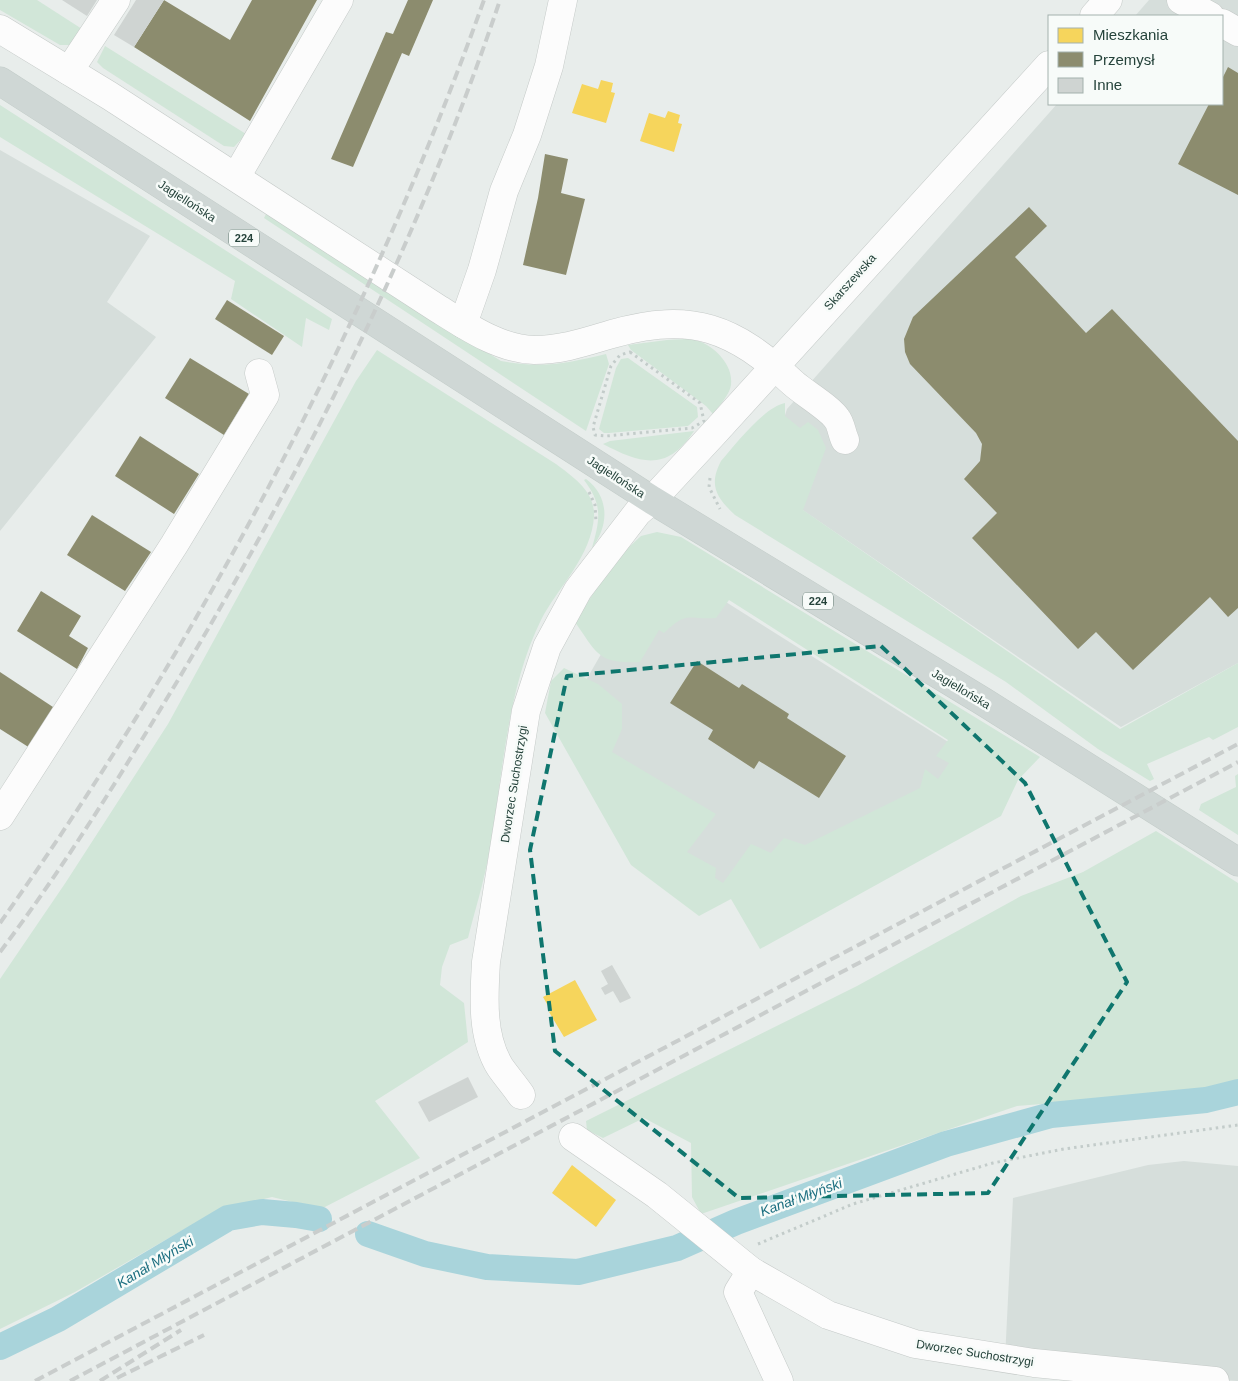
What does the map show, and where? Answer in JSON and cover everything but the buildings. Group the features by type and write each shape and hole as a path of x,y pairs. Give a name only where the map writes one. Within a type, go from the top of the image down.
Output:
{"main road":[{"name":"Jagiellońska","path":"0,81 652,500 984,702 1238,862"}],"street":[{"path":"69,70 116,0"},
{"path":"236,177 339,0"},
{"path":"462,324 482,270 504,191 527,135 549,66 563,0"},
{"path":"1095,15 1108,0"},
{"path":"1181,0 1208,15"},
{"path":"1223,24 1238,32"},
{"path":"0,30 69,70 462,324 486,337 532,350 564,348 648,326 693,324 731,335 755,350 837,418 845,440"},
{"name":"Skarszewska","path":"652,500 1048,66"},
{"path":"0,816 174,545 265,395 259,374"},
{"name":"Dworzec Suchostrzygi","path":"521,1095 500,1066 491,1048 484,1002 486,962 526,711 547,647 578,590 638,512 652,500"},
{"name":"Dworzec Suchostrzygi","path":"573,1137 657,1195 744,1265 828,1314 915,1344 1034,1363 1214,1381"},
{"path":"744,1265 738,1292 779,1381"}],"path":[{"path":"595,435 606,436 692,428 704,420 700,403 630,352 620,354"},
{"path":"593,427 611,366"},
{"path":"744,1265 763,1241 853,1204 993,1163 1064,1148 1238,1125"}],"highlighted area":[{"path":"881,646 1025,783 1127,982 988,1193 739,1198 555,1051 530,850 567,676"}],"shaded area":[{"path":"1149,0 1238,0 1238,663 1121,727 763,483 787,409 1056,105 1223,105 1223,15 1136,15"},
{"path":"0,150 150,236 107,302 156,337 0,531"},
{"path":"664,563 980,762 698,912 574,701 630,604"},
{"path":"1184,1161 1238,1166 1238,1381 1138,1374 1005,1359 1013,1198 1148,1165"}],"green space":[{"path":"0,0 37,0 82,29 69,45 60,45 0,10"},
{"path":"105,46 246,134 234,147 224,146 103,68 97,62"},
{"path":"0,105 332,319 329,330 306,318 302,347 231,299 235,281 0,137"},
{"path":"266,214 501,361 542,365 606,354 609,364 586,431 264,218"},
{"path":"688,339 702,342 721,356 726,363 731,377 730,389 713,414 706,406 631,350 628,345"},
{"path":"377,350 556,464 582,486 591,499 593,507 592,531 581,558 548,608 529,647 513,705 487,864 468,938 450,945 442,967 440,985 464,1003 468,1042 375,1101 420,1158 321,1209 272,1197 227,1208 181,1231 75,1292 0,1329 0,979 66,882 168,724 356,381"},
{"path":"628,358 697,407 698,417 688,426 609,433 604,433 599,429 616,368 621,359"},
{"path":"785,403 785,416 800,428 808,422 818,430 826,448 803,510 1120,729 1238,663 1238,727 1213,740 1209,737 1147,764 1154,779 1150,781 1098,749 1006,682 735,515 723,503 716,491 715,478 721,461 759,419 777,406"},
{"path":"694,431 674,453 653,460 629,456 603,444 610,441"},
{"path":"586,479 599,494 604,512 602,530 592,548 597,529 598,512 594,497 584,480"},
{"path":"657,532 681,537 1040,757 1018,780 1001,816 760,949 731,899 699,916 631,865 545,713 551,681 564,668 598,684 622,704 622,729 612,752 716,814 687,852 716,868 715,878 723,883 751,844 771,853 784,838 805,845 920,788 925,769 938,779 949,763 936,756 948,740 729,600 716,618 688,618 678,621 664,633 659,630 640,662 615,661 600,654 588,642 575,622 614,561 641,536"},
{"path":"1238,774 1238,835 1199,810 1201,804 1236,787 1235,776"},
{"path":"1156,831 1238,883 1238,1084 1140,1096 1017,1106 701,1214 692,1197 691,1143 644,1118 603,1138 587,1130 586,1121 857,986 1021,896 1083,872"}],"waterway":[{"name":"Kanał Młyński","path":"368,1234 425,1254 487,1267 578,1272 677,1248 736,1222 946,1144 1051,1115 1206,1100 1238,1092"},
{"name":"Kanał Młyński","path":"0,1347 58,1319 228,1218 262,1212 319,1219"}],"railway":[{"path":"0,923 74,815 144,705 210,593 273,478 332,362 387,243 438,122 484,0"},
{"path":"0,952 70,853 157,715 271,517 357,349 397,263 434,176 500,0"},
{"path":"35,1381 1238,744"},
{"path":"70,1381 1238,762"},
{"path":"100,1381 181,1330"},
{"path":"117,1378 204,1335"}]}
